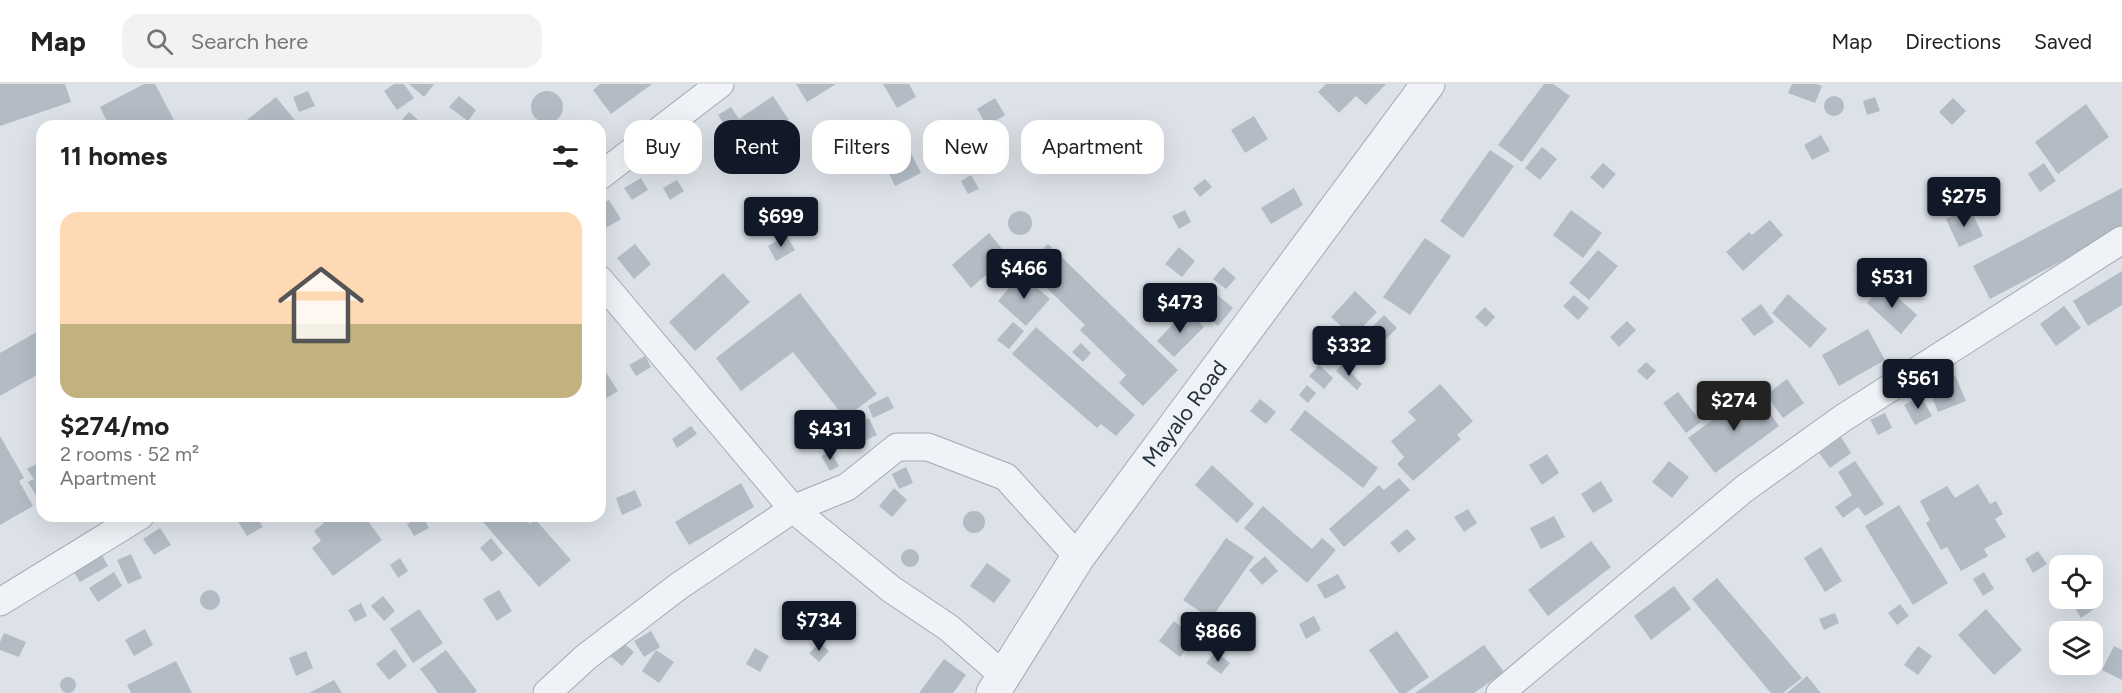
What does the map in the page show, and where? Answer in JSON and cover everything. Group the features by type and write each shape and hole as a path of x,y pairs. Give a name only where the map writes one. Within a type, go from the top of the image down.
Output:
{"street":[{"path":"606,171 720,84"},
{"name":"Mayalo Road","path":"998,685 1078,557 1428,84"},
{"path":"1500,693 1744,489 1843,418 2122,240"},
{"path":"606,287 793,509 891,589 949,628 998,685"},
{"path":"547,693 586,657 679,586 793,509 847,487 897,447 927,447 1006,477 1078,557"},
{"path":"0,602 130,522"}],"building":[{"path":"0,84 65,84 71,102 0,126"},
{"path":"144,84 155,84 174,120 106,120 100,107"},
{"path":"394,84 404,84 414,98 397,110 384,91"},
{"path":"409,84 434,84 424,97"},
{"path":"600,84 652,84 611,114 593,90"},
{"path":"796,84 836,84 807,102"},
{"path":"883,84 909,84 916,97 897,108"},
{"path":"1326,84 1386,84 1366,105 1356,96 1339,113 1318,92"},
{"path":"1544,84 1553,84 1570,96 1522,162 1498,145"},
{"path":"1792,84 1822,86 1815,103 1788,93"},
{"path":"308,91 315,106 299,112 293,97"},
{"path":"547,91 558,96 563,107 561,113 555,120 539,120 531,107 536,96"},
{"path":"459,96 476,110 467,120 449,107"},
{"path":"773,96 789,120 721,120 718,115 731,107 739,119"},
{"path":"1834,96 1841,99 1844,106 1841,113 1834,116 1827,113 1824,106 1827,99"},
{"path":"276,97 295,120 247,120"},
{"path":"1875,97 1880,111 1867,115 1863,101"},
{"path":"995,98 1005,115 997,120 983,120 977,109"},
{"path":"1953,98 1966,111 1952,125 1939,112"},
{"path":"2086,104 2109,137 2058,174 2035,142"},
{"path":"409,112 418,120 402,120"},
{"path":"1254,116 1268,139 1245,153 1231,130"},
{"path":"1821,135 1830,151 1812,160 1804,145"},
{"path":"1542,147 1557,159 1540,180 1525,168"},
{"path":"1490,150 1514,166 1463,238 1440,221"},
{"path":"911,153 921,173 895,186 889,174 911,174"},
{"path":"1603,163 1616,174 1603,189 1590,177"},
{"path":"2044,163 2056,181 2040,192 2028,174"},
{"path":"971,175 979,189 968,194 961,181"},
{"path":"641,178 648,190 632,200 624,188"},
{"path":"1205,179 1212,187 1200,197 1193,188"},
{"path":"677,180 684,191 670,200 663,188"},
{"path":"1294,188 1303,205 1271,224 1261,208"},
{"path":"2122,188 2122,229 1990,299 1973,266"},
{"path":"609,200 621,219 606,228 606,202"},
{"path":"1970,208 1983,236 1959,247 1946,219"},
{"path":"1185,210 1191,222 1179,229 1172,216"},
{"path":"1571,210 1602,233 1583,258 1553,235"},
{"path":"1020,211 1029,214 1032,223 1029,232 1020,235 1011,232 1008,223 1011,214"},
{"path":"1770,220 1783,235 1743,271 1726,252 1749,232 1752,235"},
{"path":"989,233 1008,256 971,288 952,265"},
{"path":"786,235 795,250 776,261 768,246"},
{"path":"1425,238 1451,256 1410,315 1383,297"},
{"path":"635,244 651,264 634,279 617,258"},
{"path":"1048,244 1178,370 1143,406 1119,383 1126,375 1080,330 1085,325 1025,267"},
{"path":"1179,247 1195,261 1182,277 1165,264"},
{"path":"1598,250 1618,266 1589,300 1569,283"},
{"path":"1223,267 1236,278 1226,289 1213,279"},
{"path":"2122,271 2122,305 2088,326 2073,301"},
{"path":"723,273 750,302 695,351 669,322"},
{"path":"1021,274 1050,299 1026,326 998,301"},
{"path":"1884,285 1917,315 1901,334 1867,303"},
{"path":"1355,291 1377,312 1353,337 1331,317"},
{"path":"800,293 877,394 845,418 793,352 741,391 716,358"},
{"path":"1215,293 1233,308 1218,326 1200,311"},
{"path":"1788,294 1827,329 1810,348 1772,313"},
{"path":"1574,295 1589,308 1578,320 1563,306"},
{"path":"1761,304 1774,322 1754,336 1741,319"},
{"path":"2064,306 2081,328 2056,346 2040,324"},
{"path":"1485,307 1495,317 1486,327 1475,317"},
{"path":"1186,310 1204,327 1174,357 1157,341"},
{"path":"1384,315 1397,328 1380,345 1367,332"},
{"path":"1627,321 1636,330 1619,347 1610,337"},
{"path":"1013,322 1024,331 1009,349 997,340"},
{"path":"1036,327 1135,415 1116,436 1101,424 1097,428 1012,354"},
{"path":"1868,329 1885,360 1839,386 1822,355"},
{"path":"36,332 36,375 0,396 0,353"},
{"path":"1081,343 1091,353 1083,362 1072,352"},
{"path":"645,356 651,367 636,376 629,365"},
{"path":"1646,362 1656,371 1647,380 1637,371"},
{"path":"1342,364 1362,384 1357,390 1336,371"},
{"path":"1319,365 1333,378 1324,389 1309,376"},
{"path":"606,372 618,391 606,398"},
{"path":"1955,375 1966,401 1938,412 1928,387"},
{"path":"1787,379 1804,403 1783,418 1766,395"},
{"path":"1440,384 1473,421 1457,435 1461,439 1413,481 1397,464 1404,457 1391,441 1416,420 1408,412"},
{"path":"1307,385 1316,393 1308,403 1299,395"},
{"path":"1753,390 1779,426 1715,473 1688,438"},
{"path":"1678,392 1701,422 1686,433 1663,403"},
{"path":"888,396 894,408 873,418 868,406"},
{"path":"1921,396 1932,416 1915,425 1904,405"},
{"path":"1260,399 1276,412 1266,424 1250,411"},
{"path":"1305,410 1378,468 1363,488 1290,430"},
{"path":"1885,413 1892,428 1878,435 1870,420"},
{"path":"869,418 877,435 855,445 847,430"},
{"path":"691,426 697,434 677,448 672,439"},
{"path":"0,436 24,478 19,481 33,506 0,525"},
{"path":"1841,437 1851,453 1830,468 1819,453"},
{"path":"830,451 839,466 830,471 821,456"},
{"path":"1547,454 1559,473 1542,485 1529,465"},
{"path":"1669,461 1689,477 1672,498 1652,482"},
{"path":"1855,461 1884,504 1865,516 1858,507 1843,518 1835,507 1852,495 1838,472"},
{"path":"36,464 36,495 28,482 34,479 27,469"},
{"path":"1212,465 1254,504 1237,523 1195,485"},
{"path":"906,467 913,483 899,489 892,474"},
{"path":"1399,478 1410,490 1344,547 1329,529 1379,485 1384,490"},
{"path":"1601,481 1613,501 1593,513 1581,494"},
{"path":"741,483 754,507 689,545 675,522"},
{"path":"1978,484 1990,504 1996,501 2003,514 1995,519 2006,537 1984,549 1988,556 1961,571 1947,547 1941,550 1926,523 1930,520 1920,501 1947,486 1955,498"},
{"path":"894,488 907,500 892,517 879,506"},
{"path":"635,490 642,506 622,515 616,498"},
{"path":"1899,505 1948,583 1913,605 1865,526"},
{"path":"1263,506 1312,549 1322,538 1336,550 1307,583 1244,528"},
{"path":"1468,509 1477,523 1464,532 1454,517"},
{"path":"970,511 978,511 985,518 985,526 978,533 970,533 963,526 963,518"},
{"path":"1554,516 1565,537 1541,549 1530,528"},
{"path":"238,522 260,522 263,527 247,536"},
{"path":"368,522 382,540 333,576 312,548 321,541 314,531 324,523"},
{"path":"426,522 429,528 414,536 407,524"},
{"path":"483,522 528,522 530,524 538,522 571,560 539,587"},
{"path":"160,528 171,545 154,555 143,539"},
{"path":"1407,529 1416,539 1399,553 1390,543"},
{"path":"491,538 503,553 492,562 480,548"},
{"path":"1226,538 1254,557 1211,619 1183,600"},
{"path":"1591,541 1611,567 1548,616 1528,590"},
{"path":"1821,547 1842,581 1825,592 1804,558"},
{"path":"910,549 918,554 919,558 914,566 910,567 902,562 901,558 906,550"},
{"path":"2038,551 2047,564 2033,573 2025,559"},
{"path":"131,554 142,578 128,584 117,560"},
{"path":"102,555 108,566 80,582 74,572"},
{"path":"1265,556 1278,571 1262,585 1249,570"},
{"path":"400,558 408,571 398,578 390,565"},
{"path":"987,563 1011,580 994,603 970,586"},
{"path":"114,572 122,586 98,602 89,588"},
{"path":"1984,572 1994,589 1983,596 1973,579"},
{"path":"1338,574 1346,588 1325,599 1317,585"},
{"path":"1717,578 1802,678 1783,693 1771,693 1692,599"},
{"path":"1674,586 1691,609 1651,640 1634,616"},
{"path":"210,590 217,593 220,600 217,607 210,610 203,607 200,600 203,593"},
{"path":"499,590 512,611 497,621 483,599"},
{"path":"383,596 395,611 384,621 371,606"},
{"path":"361,603 367,616 355,622 348,610"},
{"path":"1900,604 1909,616 1897,625 1888,613"},
{"path":"419,609 443,643 413,663 390,629"},
{"path":"1986,609 2022,650 1994,675 1958,635"},
{"path":"2076,609 2094,609 2081,618"},
{"path":"1835,613 1839,623 1824,630 1819,619"},
{"path":"1228,616 1238,635 1220,643 1210,625"},
{"path":"1314,616 1321,630 1306,639 1299,624"},
{"path":"1174,621 1195,638 1180,657 1159,641"},
{"path":"145,629 153,645 134,656 125,640"},
{"path":"651,631 660,647 644,657 634,641"},
{"path":"1397,631 1429,677 1406,693 1399,693 1369,650"},
{"path":"4,633 26,642 19,657 0,650 0,642"},
{"path":"619,639 634,652 622,666 607,653"},
{"path":"820,643 829,651 819,662 809,653"},
{"path":"1484,645 1504,672 1474,693 1415,693"},
{"path":"1918,646 1932,656 1918,675 1904,665"},
{"path":"2114,646 2122,650 2122,680 2103,670"},
{"path":"755,648 769,656 760,672 746,664"},
{"path":"395,649 407,666 389,680 376,664"},
{"path":"446,650 477,691 474,693 438,693 420,669"},
{"path":"656,650 674,662 659,683 642,671"},
{"path":"306,651 313,668 296,676 289,658"},
{"path":"1216,652 1230,663 1221,674 1206,663"},
{"path":"944,659 966,675 953,693 919,693"},
{"path":"176,661 192,693 131,693 127,685"},
{"path":"1807,676 1821,693 1787,693"},
{"path":"68,677 74,679 76,685 74,691 68,693 62,691 60,685 62,679"},
{"path":"334,680 342,693 309,693"}]}
